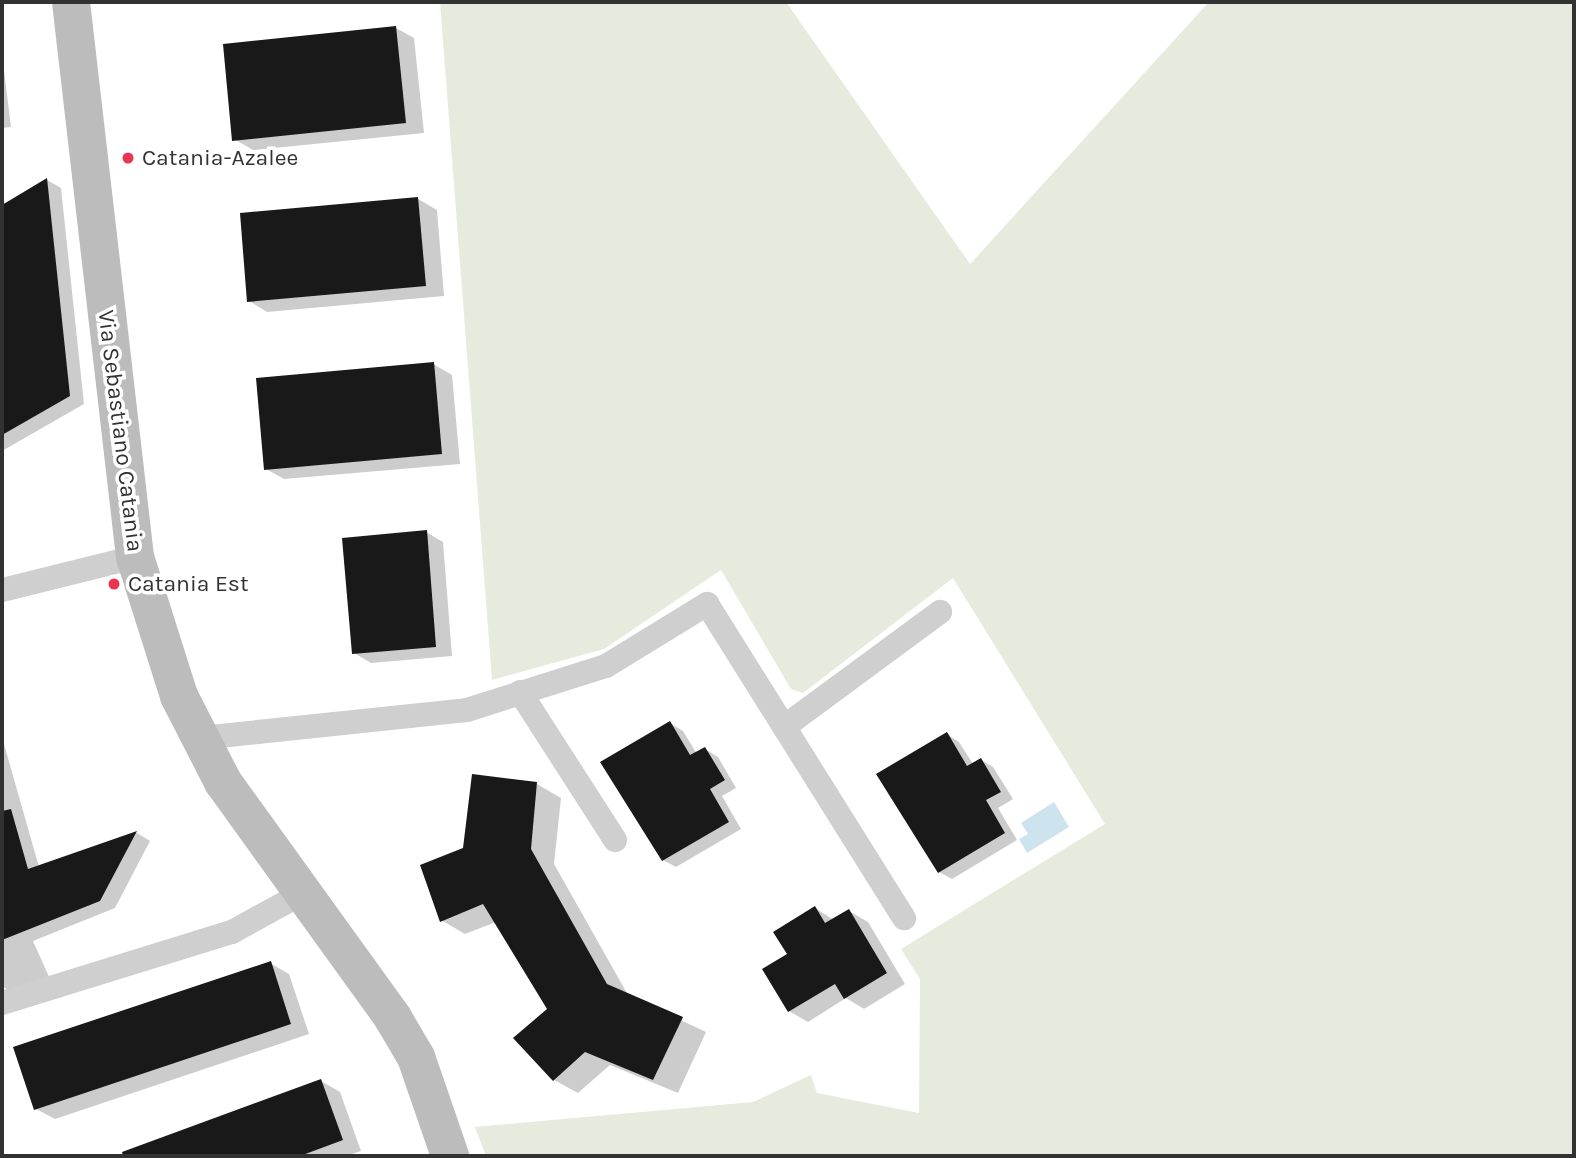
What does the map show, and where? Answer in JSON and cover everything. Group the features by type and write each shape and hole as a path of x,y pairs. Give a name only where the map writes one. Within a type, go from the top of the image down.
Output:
{"main road":[{"name":"Via Sebastiano Catania","path":"71,2 135,557 180,696 223,782 393,1018 416,1058 450,1156"}],"lane":[{"path":"2,590 135,557"},
{"path":"201,738 467,710 606,666 707,604 904,918"},
{"path":"784,727 940,612"},
{"path":"520,692 615,840"},
{"path":"2,1003 232,932 303,893"}],"shaded area":[{"path":"440,2 786,2 970,264 1209,2 1574,2 1574,1156 486,1156 475,1127 753,1102 811,1075 817,1093 919,1113 920,979 901,949 1105,824 953,578 803,693 791,689 721,570 604,649 492,680"}],"water":[{"path":"1054,802 1069,827 1027,853 1019,839 1028,834 1021,823"}],"building":[{"path":"396,26 406,123 232,141 223,44"},
{"path":"47,178 70,396 2,435 2,205"},
{"path":"418,197 426,286 247,302 240,213"},
{"path":"434,362 442,454 264,470 256,378"},
{"path":"427,530 436,647 352,654 342,538"},
{"path":"670,721 690,755 705,747 725,780 710,789 729,822 662,861 600,762"},
{"path":"947,732 967,766 981,758 1001,792 986,800 1005,833 938,873 876,774"},
{"path":"472,774 537,782 531,849 607,984 683,1017 653,1080 585,1052 553,1081 513,1038 547,1009 483,904 440,922 420,865 463,848"},
{"path":"11,809 28,869 137,831 100,901 2,940 2,811"},
{"path":"815,906 825,923 849,909 887,973 844,999 835,984 788,1012 762,969 787,954 773,932"},
{"path":"271,961 291,1024 34,1110 13,1047"},
{"path":"321,1079 343,1140 300,1156 123,1156 122,1152"}],"place":[{"name":"Catania-Azalee","path":"128,158"},
{"name":"Catania Est","path":"114,584"}]}
